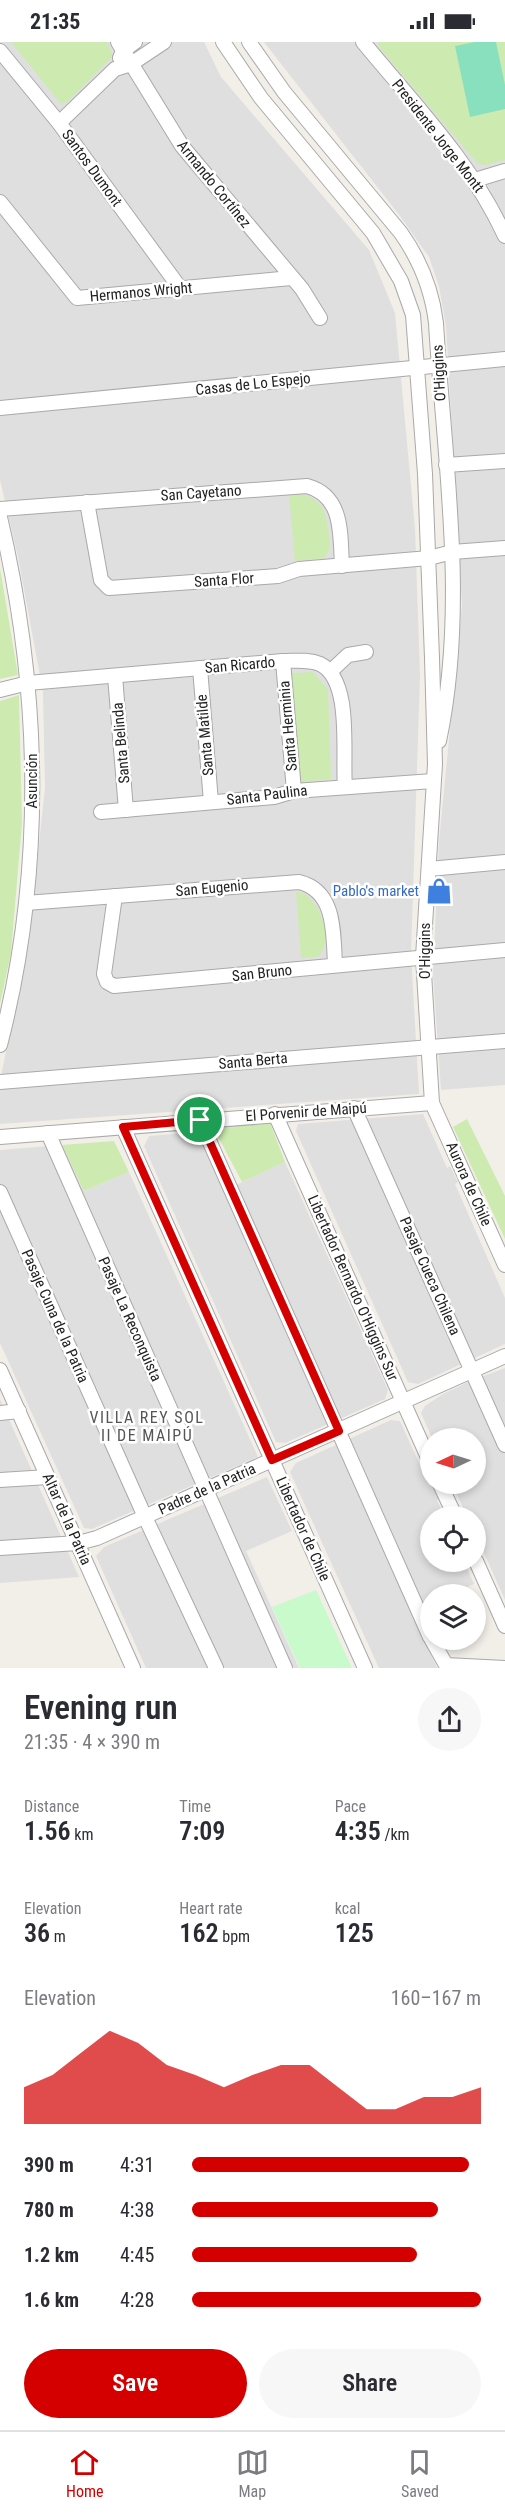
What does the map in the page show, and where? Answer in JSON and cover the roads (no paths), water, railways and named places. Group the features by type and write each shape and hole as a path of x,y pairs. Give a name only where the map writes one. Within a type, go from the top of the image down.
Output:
{"street":[{"path":"115,69 121,46 135,42"},
{"path":"59,123 115,69 131,64 165,42"},
{"name":"O'Higgins","path":"223,42 261,98 362,217 384,247 410,306 417,368 429,558 435,764 423,957 432,1103"},
{"name":"O'Higgins","path":"249,42 284,92 409,244 432,295 452,552 449,671 435,764"},
{"name":"Presidente Jorge Montt","path":"363,42 475,180 505,236"},
{"name":"Armando Cortínez","path":"121,46 182,146 314,304 320,318"},
{"name":"Santos Dumont","path":"0,51 59,123 180,288"},
{"path":"475,180 505,171"},
{"name":"Hermanos Wright","path":"0,202 77,298 291,278"},
{"name":"Casas de Lo Espejo","path":"0,408 505,359"},
{"path":"446,465 505,461"},
{"name":"San Cayetano","path":"0,509 307,486 327,496 337,511 342,566"},
{"name":"Santa Flor","path":"87,502 101,580 109,588 278,576 299,569 429,558 452,552 505,548"},
{"name":"Asunción","path":"0,517 18,602 28,683 33,781 26,903 16,973 0,1045"},
{"path":"345,787 342,698 338,684 330,672 348,655 366,652"},
{"name":"San Ricardo","path":"0,690 28,683 283,661 308,661 321,665 330,672"},
{"name":"Santa Herminia","path":"283,661 294,791"},
{"name":"Santa Matilde","path":"200,668 211,802"},
{"name":"Santa Belinda","path":"115,676 126,810"},
{"name":"Santa Paulina","path":"100,812 274,797 294,791 434,781"},
{"path":"429,869 505,862"},
{"name":"San Eugenio","path":"26,903 284,882 305,884 320,893 328,905 335,964"},
{"name":"San Bruno","path":"115,896 104,974 110,985 285,972 307,966 505,950"},
{"name":"Santa Berta","path":"0,1082 505,1041"},
{"name":"El Porvenir de Maipú","path":"0,1137 432,1103"},
{"name":"Aurora de Chile","path":"432,1103 505,1265"},
{"name":"Pasaje Cueca Chilena","path":"354,1108 505,1445"},
{"name":"Libertador Bernardo O'Higgins Sur","path":"275,1114 420,1440"},
{"path":"200,1120 420,1613"},
{"name":"Libertador de Chile","path":"123,1127 365,1668"},
{"name":"Pasaje La Reconquista","path":"48,1133 285,1668"},
{"name":"Pasaje Cuna de la Patria","path":"0,1192 145,1517 216,1668"},
{"name":"Padre de la Patria","path":"0,1548 78,1543 97,1539 505,1356"},
{"name":"Altar de la Patria","path":"0,1370 133,1668"},
{"path":"0,1413 18,1411"},
{"path":"0,1480 48,1477"},
{"path":"481,1572 505,1626"},
{"path":"438,1650 446,1665 505,1668"}],"place":[{"name":"Pablo's market","path":"439,891"}],"district":[{"name":"VILLA REY SOL II DE MAIPÚ","path":"147,1426"}]}
